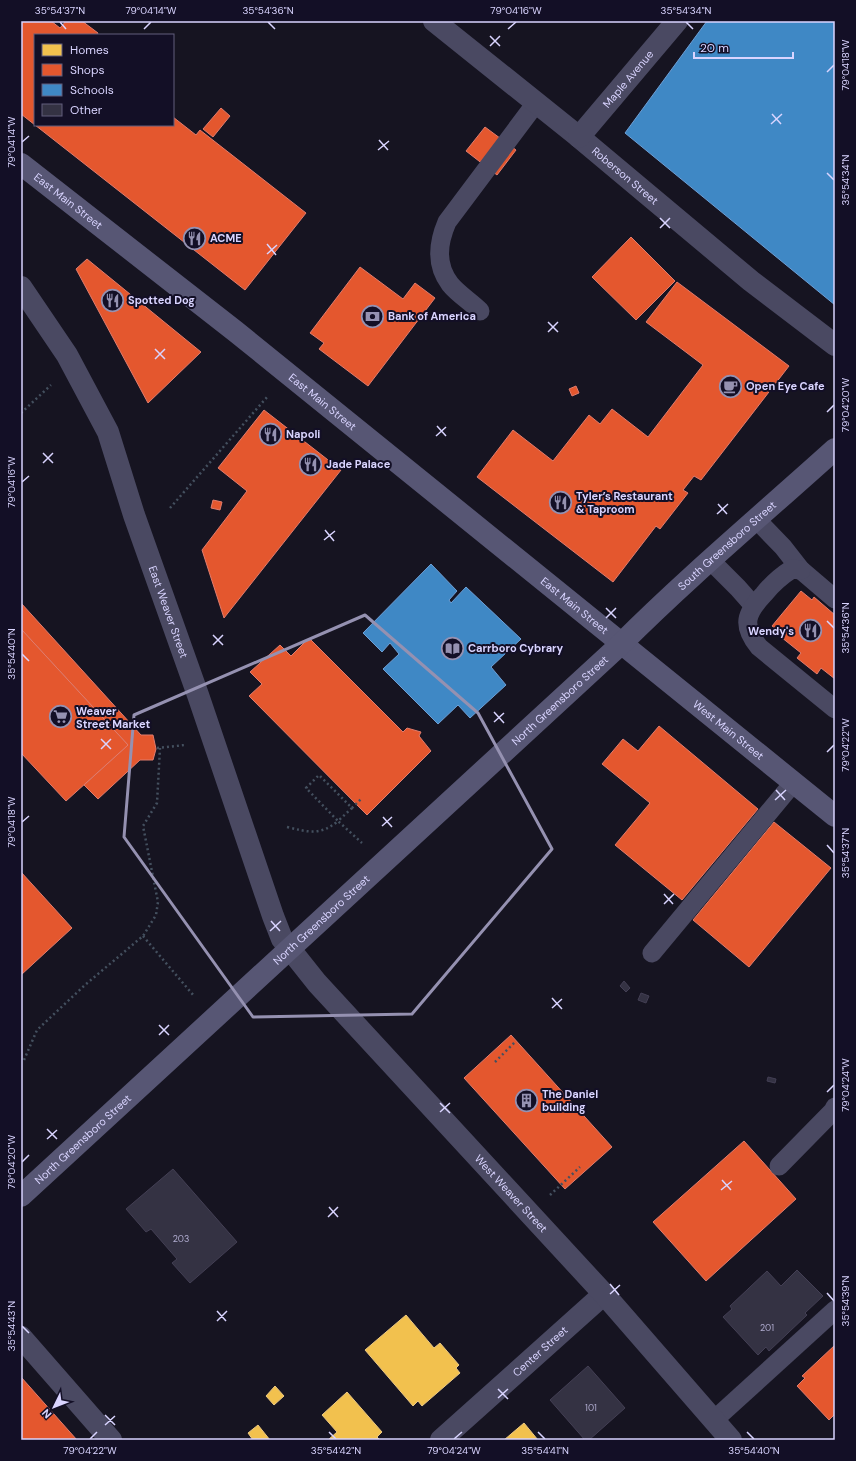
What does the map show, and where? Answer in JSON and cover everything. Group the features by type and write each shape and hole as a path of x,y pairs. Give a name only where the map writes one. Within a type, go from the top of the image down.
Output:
{"main road":[{"name":"East Main Street","path":"21,164 235,331 622,644"},
{"name":"South Greensboro Street","path":"622,644 653,612 835,449"},
{"name":"West Main Street","path":"622,644 835,816"},
{"name":"North Greensboro Street","path":"21,1196 622,644"}],"street":[{"name":"Roberson Street","path":"434,21 580,137 751,281 835,345"},
{"name":"Maple Avenue","path":"580,137 677,21"},
{"name":"East Weaver Street","path":"21,287 68,355 108,432 134,515 198,695 273,916 282,938 289,950"},
{"name":"West Weaver Street","path":"289,950 317,984 364,1036 604,1294 732,1440"},
{"name":"Center Street","path":"441,1440 604,1294"},
{"path":"21,1338 111,1440"}],"lane":[{"path":"480,311 450,284 440,262 440,238 447,222 536,103"},
{"path":"756,520 783,547 801,570 835,599"},
{"path":"710,560 753,605"},
{"path":"801,570 792,569 786,573 753,605 748,613 748,626 752,638 759,647 835,709"},
{"path":"652,953 794,782"},
{"path":"779,1166 833,1111 835,1107"},
{"path":"714,1420 835,1310"}],"path":[{"path":"21,413 56,380"},
{"path":"170,508 268,396"},
{"path":"24,1060 36,1030 85,985 143,936 156,915 158,902 143,826 157,803 159,748 192,745"},
{"path":"352,808 319,775 306,788 363,844"},
{"path":"287,827 309,832 317,832 331,827 362,798"},
{"path":"143,936 194,996"},
{"path":"495,1062 516,1041"},
{"path":"550,1195 580,1168"}],"highlighted area":[{"path":"365,615 478,713 552,849 412,1014 253,1017 124,837 134,715"}],"building: Homes":[{"path":"406,1315 434,1348 440,1343 459,1365 456,1368 460,1373 422,1406 418,1401 413,1406 365,1350"},
{"path":"275,1386 284,1396 274,1405 266,1396"},
{"path":"347,1392 382,1432 377,1437 380,1440 328,1440 337,1432 322,1415"},
{"path":"524,1423 538,1440 504,1440"},
{"path":"258,1425 270,1440 253,1440 248,1433"}],"building: Shops":[{"path":"21,21 51,21 60,28 66,21 82,21 98,33 34,34 34,124 21,114"},
{"path":"221,108 230,116 213,137 203,129"},
{"path":"174,118 196,135 200,130 306,213 245,290 36,126 174,126"},
{"path":"485,127 516,150 497,175 466,151"},
{"path":"631,237 675,281 636,320 592,277"},
{"path":"87,259 201,352 148,403 76,269"},
{"name":"Bank of America","path":"360,267 403,299 415,283 435,298 368,386 319,349 324,343 310,333"},
{"path":"677,282 789,366 701,480 694,476 683,490 688,493 660,529 656,526 613,582 477,477 513,430 553,461 589,415 600,424 612,409 648,437 703,365 646,322"},
{"path":"576,386 579,393 572,396 569,389"},
{"path":"264,410 341,470 224,618 202,550 247,491 218,468"},
{"path":"213,500 222,502 220,510 211,508"},
{"path":"801,591 812,600 814,597 835,615 835,679 821,668 817,674 797,658 801,653 781,637 783,635 772,626"},
{"path":"21,603 141,735 153,735 156,749 153,760 140,760 98,799 84,785 128,745 21,629"},
{"name":"Weaver Street Market","path":"21,629 128,745 66,801 21,753"},
{"path":"309,638 403,732 407,728 421,732 419,736 431,751 367,815 249,696 262,684 250,672 280,645 291,656"},
{"path":"659,726 758,809 682,900 615,845 650,803 602,764 623,739 638,751"},
{"path":"774,822 831,868 749,967 693,920"},
{"path":"21,872 72,928 21,975"},
{"name":"The Daniel building","path":"511,1035 612,1147 565,1189 464,1078"},
{"path":"744,1141 796,1199 706,1281 653,1222"},
{"path":"835,1345 835,1414 829,1420 797,1386 805,1378 802,1376"},
{"path":"21,1377 77,1440 21,1440"}],"building: Schools":[{"path":"707,21 835,21 835,305 625,133"},
{"name":"Carrboro Cybrary","path":"431,564 457,591 449,600 451,603 466,587 521,639 491,667 506,685 470,718 458,705 438,724 383,669 399,654 390,643 382,652 363,633"}],"building: Other":[{"path":"624,981 630,988 626,992 620,986"},
{"path":"641,993 649,996 646,1003 638,1000"},
{"path":"768,1077 776,1079 775,1083 767,1081"},
{"path":"173,1169 237,1242 190,1283 172,1263 177,1259 151,1229 146,1232 126,1209"},
{"path":"797,1270 823,1296 805,1313 807,1315 769,1351 766,1347 758,1355 723,1317 732,1309 730,1306 767,1271 781,1286"},
{"path":"588,1366 625,1408 589,1440 585,1440 550,1400"}],"place":[{"name":"ACME","path":"195,238"},
{"name":"Spotted Dog","path":"112,300"},
{"name":"Bank of America","path":"372,316"},
{"name":"Open Eye Cafe","path":"731,386"},
{"name":"Napoli","path":"271,434"},
{"name":"Jade Palace","path":"311,464"},
{"name":"Tyler’s Restaurant & Taproom","path":"561,502"},
{"name":"Wendy's","path":"810,631"},
{"name":"Carrboro Cybrary","path":"453,648"},
{"name":"Weaver Street Market","path":"61,717"},
{"name":"The Daniel building","path":"527,1100"}]}
